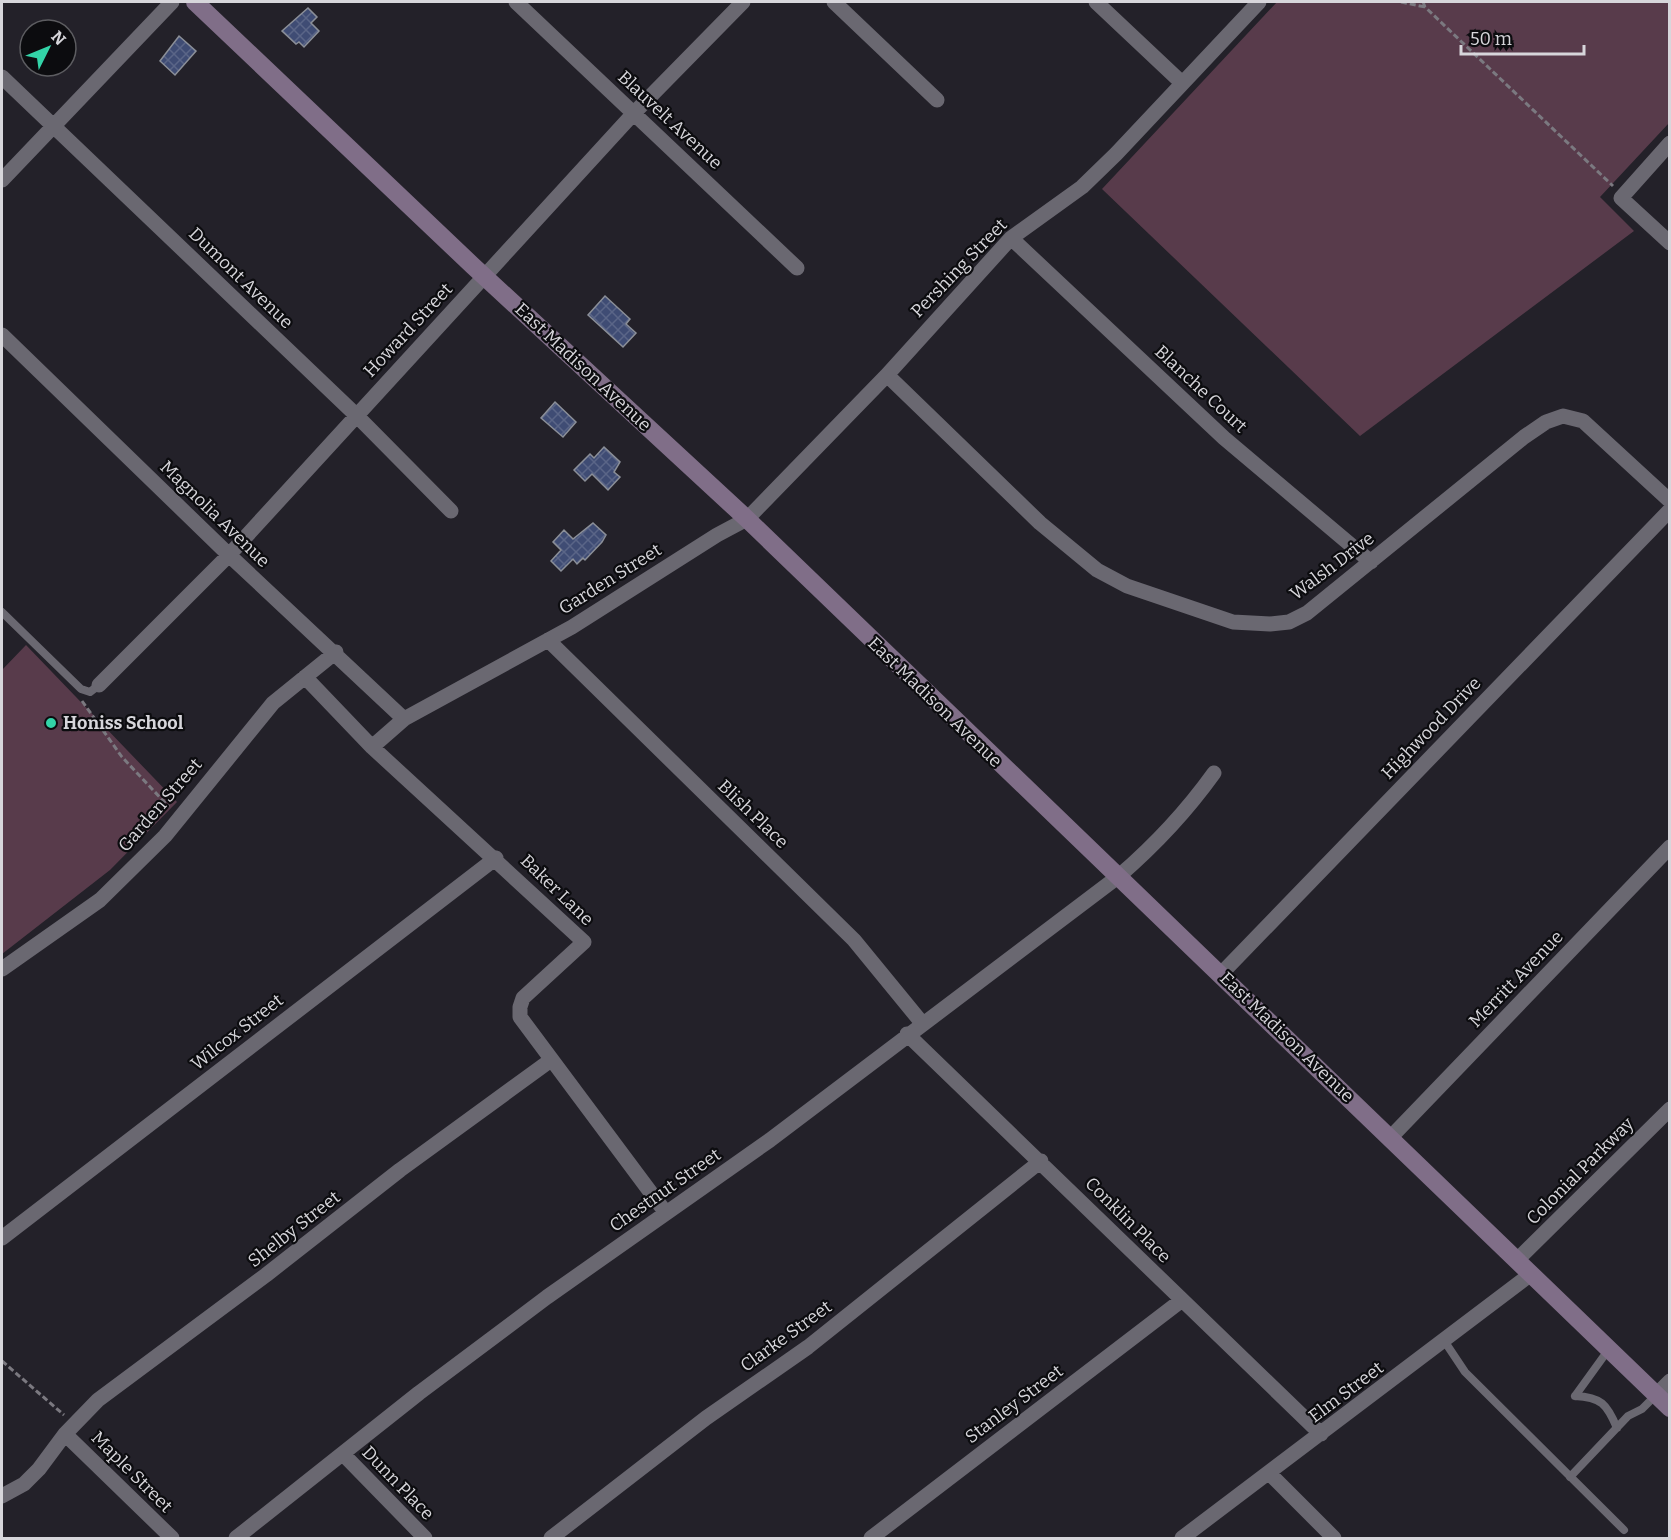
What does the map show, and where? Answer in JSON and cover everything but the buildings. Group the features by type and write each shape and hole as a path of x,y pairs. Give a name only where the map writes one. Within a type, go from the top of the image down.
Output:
{"main road":[{"name":"East Madison Avenue","path":"195,2 485,277 747,519 1670,1408"}],"street":[{"path":"2,180 172,2"},
{"name":"Blauvelt Avenue","path":"516,2 797,268"},
{"name":"Howard Street","path":"99,684 230,555 634,113 743,2"},
{"path":"834,2 937,100"},
{"path":"1096,2 1182,83"},
{"name":"Pershing Street","path":"747,519 887,375 1011,238 1082,187 1259,2"},
{"name":"Dumont Avenue","path":"2,77 356,415 451,511"},
{"path":"1670,143 1622,197 1670,243"},
{"name":"Blanche Court","path":"1011,238 1224,438 1371,562"},
{"name":"Magnolia Avenue","path":"2,335 230,555 405,719"},
{"name":"Walsh Drive","path":"887,375 1069,549 1096,570 1126,586 1233,622 1270,624 1289,622 1307,613 1524,437 1546,422 1563,416 1583,421 1670,501"},
{"name":"Highwood Drive","path":"1221,974 1670,510"},
{"name":"Garden Street","path":"372,747 405,719 548,640 717,535 747,519"},
{"name":"Blish Place","path":"548,640 854,940 922,1023"},
{"name":"Garden Street","path":"2,969 100,900 165,836 178,817 273,703 336,652"},
{"name":"Baker Lane","path":"305,677 372,747 496,858 584,942 523,998 520,1017 666,1214"},
{"name":"Chestnut Street","path":"236,1539 547,1297 770,1140 907,1034 1119,876 1151,849 1180,817 1214,773"},
{"name":"Merritt Avenue","path":"1391,1137 1670,847"},
{"name":"Wilcox Street","path":"2,1238 496,858"},
{"name":"Conklin Place","path":"907,1034 1321,1434"},
{"name":"Shelby Street","path":"2,1496 24,1484 39,1469 70,1429 98,1400 266,1275 400,1170 551,1060"},
{"name":"Colonial Parkway","path":"1517,1260 1670,1108"},
{"name":"Clarke Street","path":"552,1539 706,1419 808,1347 1041,1161"},
{"name":"Elm Street","path":"1182,1539 1445,1342 1531,1274"},
{"name":"Stanley Street","path":"870,1539 1182,1300"},
{"path":"1656,1395 1670,1381"},
{"name":"Maple Street","path":"70,1429 172,1539"},
{"name":"Dunn Place","path":"343,1454 425,1539"},
{"path":"1270,1474 1334,1539"}],"lane":[{"path":"2,612 81,689 90,692 99,684"},
{"path":"1445,1342 1465,1372 1624,1530"},
{"path":"1609,1349 1575,1396 1593,1396 1602,1403 1617,1428"},
{"path":"1570,1477 1628,1416 1642,1409 1656,1395"}],"path":[{"path":"1401,2 1425,7"},
{"path":"1423,2 1425,7 1622,197"},
{"path":"81,689 78,696 122,757 178,817"},
{"path":"2,1361 70,1429"}],"shaded area":[{"path":"1277,2 1669,2 1669,123 1600,197 1634,231 1360,436 1102,189"},
{"name":"Honiss School","path":"26,645 177,802 110,870 2,954 2,670"}],"place":[{"name":"Honiss School","path":"51,723"}]}
